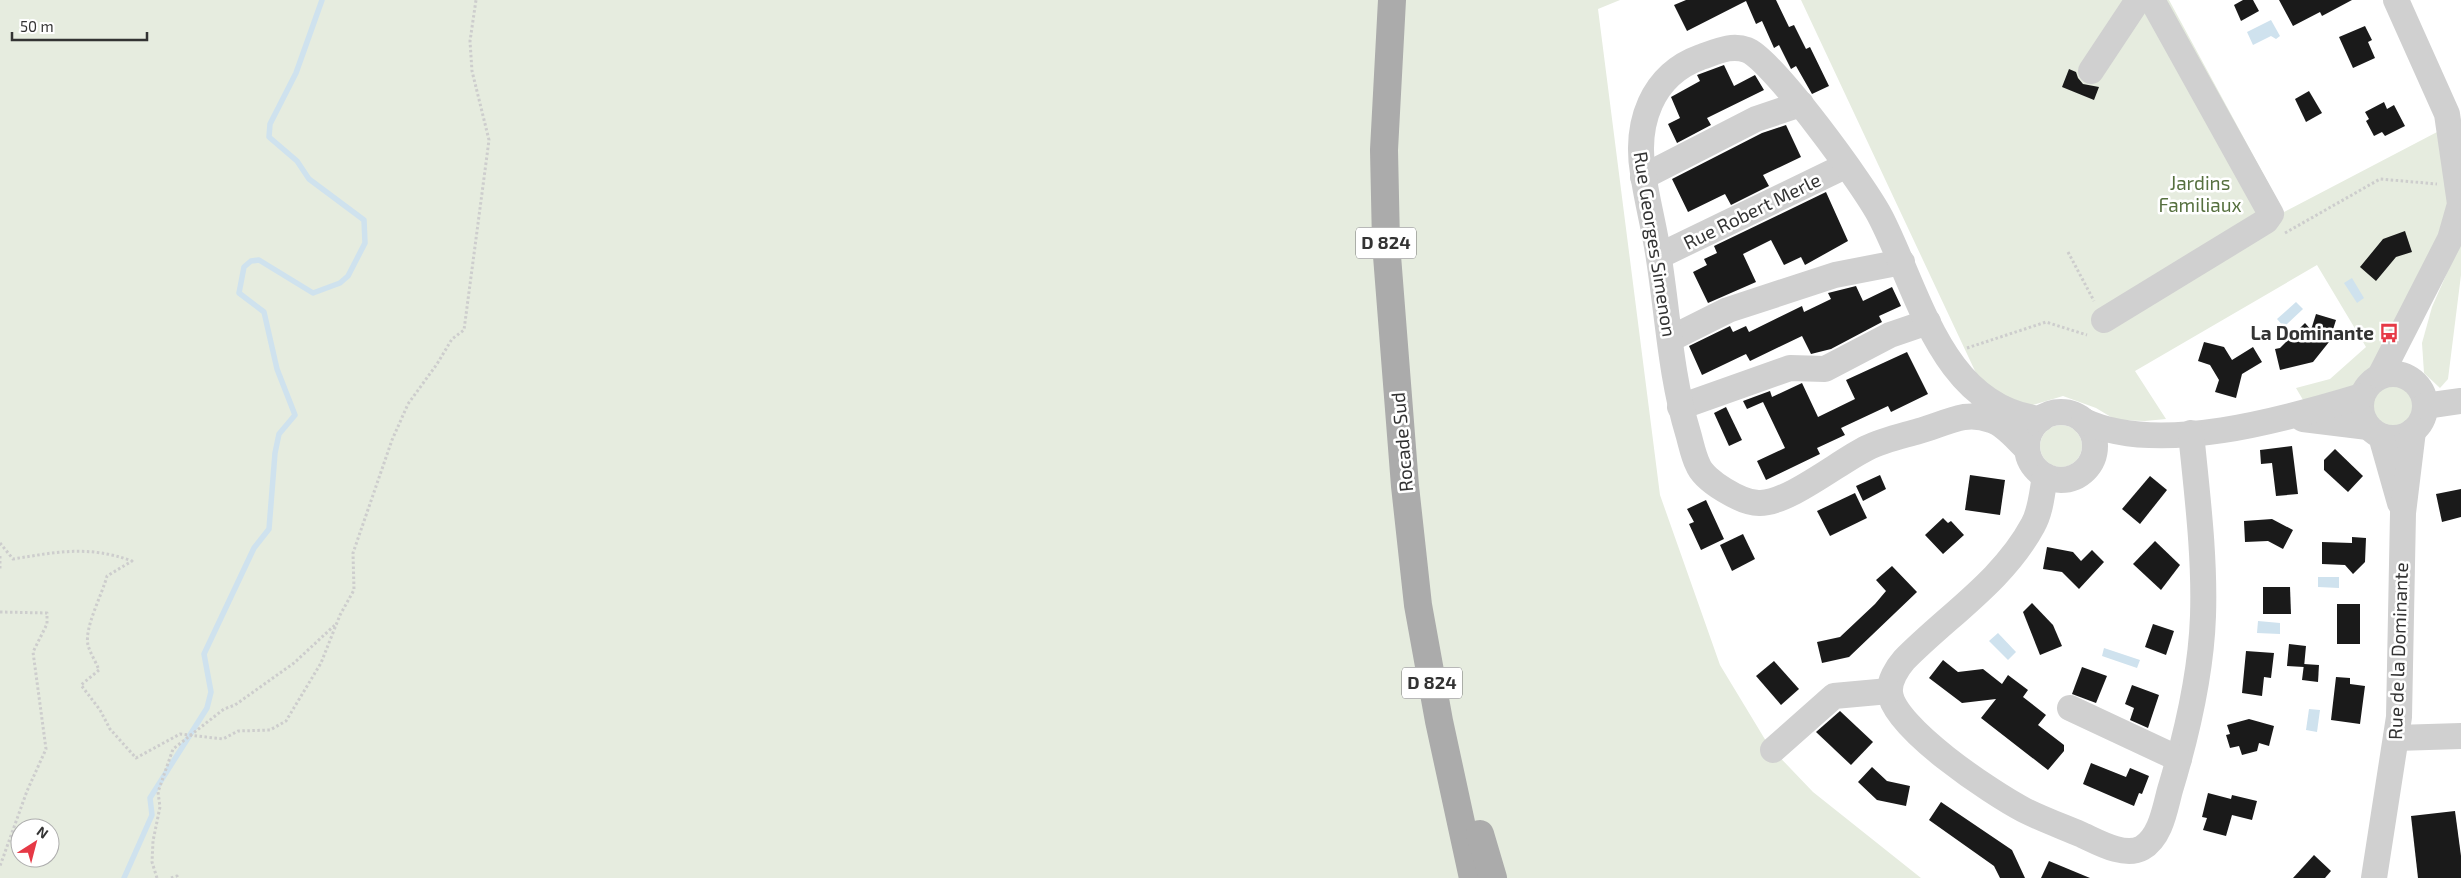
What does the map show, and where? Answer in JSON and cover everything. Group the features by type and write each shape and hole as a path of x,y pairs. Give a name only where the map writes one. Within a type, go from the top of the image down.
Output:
{"main road":[{"name":"Rocade Sud","path":"1392,0 1384,169 1386,243 1405,486 1418,605 1439,721 1473,878"},
{"path":"1405,486 1477,823 1493,878"}],"street":[{"path":"2091,71 2138,0"},
{"path":"2104,320 2266,222 2271,214 2152,0"},
{"path":"2180,434 2124,434 2103,430 2066,412 2057,412 2041,419 2029,436 2027,449 2033,465 2045,476 2064,480 2074,478 2112,451 2180,434 2292,418 2362,396 2366,388 2380,376 2450,239 2460,204 2447,114 2396,0"},
{"name":"Rue Georges Simenon","path":"2027,449 2000,424 1983,418 1965,417 1869,447 1780,498 1759,503 1723,490 1699,469 1680,407 1659,256 1639,148 1649,105 1664,82 1694,60 1730,47 1746,49 1759,57 1800,104 1879,213 1928,322 1945,355 1974,389 1986,399 2007,411 2024,417 2041,419"},
{"path":"1643,177 1756,119 1800,104"},
{"name":"Rue Robert Merle","path":"1659,256 1845,166"},
{"path":"1670,340 1728,310 1835,275 1902,262"},
{"path":"2409,378 2417,304"},
{"path":"1680,407 1790,368 1825,369 1890,334 1928,322"},
{"path":"2380,376 2390,373 2409,378 2421,390 2425,406 2461,401"},
{"name":"Rue de la Dominante","path":"2362,396 2361,412 2375,431 2403,513"},
{"name":"Rue de la Dominante","path":"2374,878 2399,717 2403,513 2413,431 2420,424 2425,406"},
{"path":"2292,418 2375,431 2398,438 2413,431"},
{"path":"2084,421 2094,437 2095,447 2090,465"},
{"path":"2045,476 2035,523 2018,548 2000,572 1904,661 1894,675 1890,691 1896,710 1906,722 1965,772 2023,810 2109,846 2131,851 2142,848 2157,831 2179,759 2195,682 2203,615 2200,522 2180,434"},
{"path":"1773,750 1834,696 1890,691"},
{"path":"2070,708 2179,759"},
{"path":"2396,738 2461,736"}],"path":[{"path":"0,543 13,559 68,550 114,554 132,561 106,576 102,595 87,631 88,647 99,670 81,685 100,710 110,729 136,758 180,734 223,739 238,731 270,730 286,721 321,664 336,624 354,590 353,553 392,440 408,404 438,364 452,339 464,330 489,140 472,71 470,41 476,0"},
{"path":"2068,252 2104,320"},
{"path":"0,556 0,570"},
{"path":"0,612 46,613 47,624 33,652 46,749 27,791 0,866"},
{"path":"157,878 152,862 153,841 160,807 158,792 173,749 224,709 235,705 294,663 336,624"},
{"path":"171,878 177,876 178,878"}],"green space":[{"path":"0,0 1620,0 1598,9 1660,495 1720,665 1769,746 1813,792 1921,878 0,878"},
{"name":"Jardins Familiaux","path":"1801,0 2169,0 2284,212 2439,131 2449,208 2439,243 2377,365 2351,389 2306,405 2296,388 2330,379 2366,347 2317,265 2135,371 2166,419 2145,421 2116,420 2096,408 2063,396 2026,407 1983,388"},
{"path":"2461,241 2461,275 2448,379 2440,388 2424,373 2422,343 2432,307"},
{"path":"2392,384 2407,390 2413,405 2407,420 2392,426 2377,420 2371,405 2377,390"},
{"path":"2061,425 2076,431 2082,446 2076,461 2061,467 2046,461 2040,446 2046,431"}],"water":[{"path":"2271,20 2280,36 2276,39 2271,36 2253,45 2247,32"},
{"path":"2352,278 2364,298 2357,303 2344,283"},
{"path":"2296,302 2303,309 2284,327 2277,319"},
{"path":"2318,577 2339,577 2339,588 2318,587"},
{"path":"2258,621 2280,623 2280,634 2257,633"},
{"path":"1998,633 2016,652 2008,660 1989,641"},
{"path":"2104,648 2140,660 2137,668 2102,656"},
{"path":"2309,709 2320,710 2317,732 2306,730"}],"building":[{"path":"1686,0 1776,0 1789,27 1794,25 1806,49 1810,47 1829,86 1812,94 1796,66 1791,69 1779,45 1774,48 1762,21 1756,24 1746,1 1687,31 1674,5"},
{"path":"2243,0 2253,0 2259,11 2241,21 2234,5"},
{"path":"2279,0 2352,0 2322,16 2320,12 2293,26"},
{"path":"2365,26 2372,40 2368,42 2375,58 2353,68 2339,37"},
{"path":"1724,65 1734,86 1755,75 1764,90 1707,118 1711,125 1677,143 1668,124 1680,118 1671,97 1700,81 1697,75"},
{"path":"2069,69 2076,72 2083,84 2099,87 2094,100 2062,87"},
{"path":"2309,91 2322,113 2306,122 2295,99"},
{"path":"2384,102 2387,109 2394,105 2405,126 2385,136 2382,132 2374,136 2366,121 2369,119 2365,112"},
{"path":"1786,125 1801,157 1763,175 1769,186 1731,205 1725,194 1688,212 1672,179 1762,133"},
{"path":"1826,192 1848,241 1805,265 1801,257 1784,265 1771,240 1743,254 1756,282 1708,303 1693,272 1707,265 1704,259 1717,253 1714,246"},
{"path":"2405,231 2412,252 2396,257 2376,281 2360,267 2383,239"},
{"path":"1856,286 1863,301 1892,287 1901,306 1879,316 1882,322 1831,349 1811,354 1802,336 1750,361 1746,354 1702,375 1689,346 1730,326 1733,332 1746,326 1749,332 1802,306 1804,312 1831,299 1828,293"},
{"path":"2316,314 2336,320 2329,342 2313,362 2280,370 2275,349 2280,348 2305,323 2311,330"},
{"path":"2204,342 2224,347 2232,360 2253,347 2262,362 2242,374 2236,398 2215,392 2219,380 2210,365 2198,361"},
{"path":"1907,352 1928,394 1891,412 1888,406 1841,428 1845,435 1817,448 1820,454 1766,480 1757,461 1785,448 1763,402 1747,409 1743,401 1770,391 1772,397 1802,383 1818,417 1855,399 1846,380"},
{"path":"1726,407 1742,440 1729,446 1714,413"},
{"path":"2292,446 2298,494 2276,496 2272,463 2261,464 2260,450"},
{"path":"2335,449 2363,476 2348,492 2324,470 2324,460"},
{"path":"1880,475 1886,489 1863,501 1856,486"},
{"path":"1970,475 2005,480 2000,515 1965,510"},
{"path":"2150,476 2167,490 2140,524 2122,509"},
{"path":"2461,489 2461,517 2442,522 2436,494"},
{"path":"1855,493 1867,518 1830,536 1817,511"},
{"path":"1706,500 1724,539 1701,550 1689,524 1694,522 1687,509"},
{"path":"1943,518 1948,523 1951,521 1964,535 1943,554 1925,535"},
{"path":"2272,519 2293,530 2283,549 2268,541 2245,542 2244,521"},
{"path":"1743,534 1755,559 1732,571 1720,545"},
{"path":"2352,537 2366,538 2365,562 2353,574 2345,565 2322,564 2322,542 2352,543"},
{"path":"2155,541 2180,565 2161,590 2133,564"},
{"path":"2047,547 2073,552 2081,561 2092,550 2104,562 2079,589 2062,572 2043,569"},
{"path":"1892,566 1917,592 1849,657 1822,663 1817,642 1840,637 1875,604 1886,591 1876,580"},
{"path":"2263,587 2290,587 2291,614 2263,614"},
{"path":"2032,603 2053,625 2062,646 2040,655 2023,612"},
{"path":"2337,604 2360,604 2360,644 2337,644"},
{"path":"2153,624 2174,631 2166,655 2145,647"},
{"path":"2289,644 2306,646 2304,667 2287,666"},
{"path":"2246,651 2274,653 2271,678 2264,677 2262,696 2242,693"},
{"path":"1943,660 1958,672 1983,669 2002,684 2008,675 2028,690 2023,697 2046,715 2038,725 2064,745 2064,751 2048,770 1981,718 1996,699 1962,703 1929,678"},
{"path":"1774,661 1799,689 1781,705 1756,676"},
{"path":"2304,664 2319,665 2318,682 2302,680"},
{"path":"2082,667 2107,676 2096,703 2072,694"},
{"path":"2336,677 2350,678 2350,684 2365,686 2360,724 2331,720"},
{"path":"2132,685 2159,695 2148,728 2130,720 2134,708 2125,704"},
{"path":"1840,711 1873,742 1851,765 1816,732"},
{"path":"2249,719 2274,726 2269,746 2259,743 2257,751 2242,755 2239,746 2230,748 2226,735 2230,734 2227,725"},
{"path":"2091,763 2126,777 2130,768 2149,776 2142,794 2139,793 2134,806 2083,784"},
{"path":"1872,767 1887,781 1910,786 1906,806 1877,800 1858,782"},
{"path":"2208,793 2231,799 2232,795 2257,801 2252,820 2232,815 2226,836 2203,830 2207,818 2202,817"},
{"path":"1941,802 2012,850 2025,878 2000,878 1994,866 1929,820"},
{"path":"2455,811 2461,856 2461,878 2418,878 2411,816"},
{"path":"2314,855 2331,871 2325,878 2293,878"},
{"path":"2049,861 2090,878 2041,878"}],"waterway":[{"path":"124,878 152,815 150,798 207,708 211,692 204,654 254,548 269,529 275,453 279,434 295,415 277,369 264,312 239,293 244,267 251,261 259,260 313,293 340,283 348,276 365,243 364,220 309,179 297,161 269,137 270,124 296,73 322,0"}],"place":[{"name":"La Dominante","path":"2389,333"}]}
